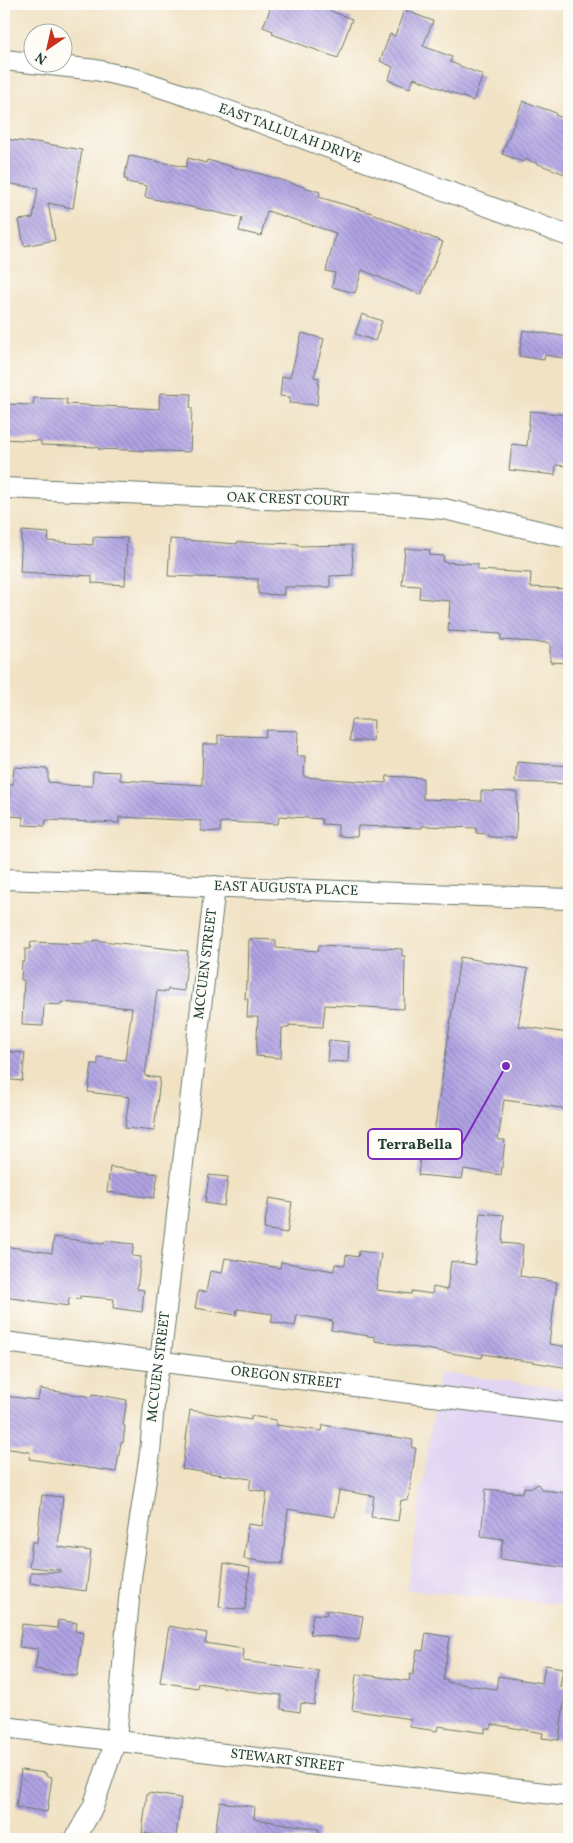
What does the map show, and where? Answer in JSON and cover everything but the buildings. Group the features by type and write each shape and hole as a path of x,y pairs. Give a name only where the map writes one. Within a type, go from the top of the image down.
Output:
{"street":[{"name":"EAST TALLULAH DRIVE","path":"4,60 96,70 136,79 199,100 569,236"},
{"name":"OAK CREST COURT","path":"4,488 386,504 444,509 569,538"},
{"name":"EAST AUGUSTA PLACE","path":"4,879 569,899"},
{"name":"MCCUEN STREET","path":"75,1839 93,1807 116,1740 131,1578 150,1453 156,1381 160,1362 215,886"},
{"name":"OREGON STREET","path":"4,1342 569,1413"},
{"name":"STEWART STREET","path":"4,1727 569,1796"}],"shaded area":[{"path":"439,1372 569,1390 569,1605 407,1590"}],"place":[{"name":"TerraBella","path":"506,1066"}]}
